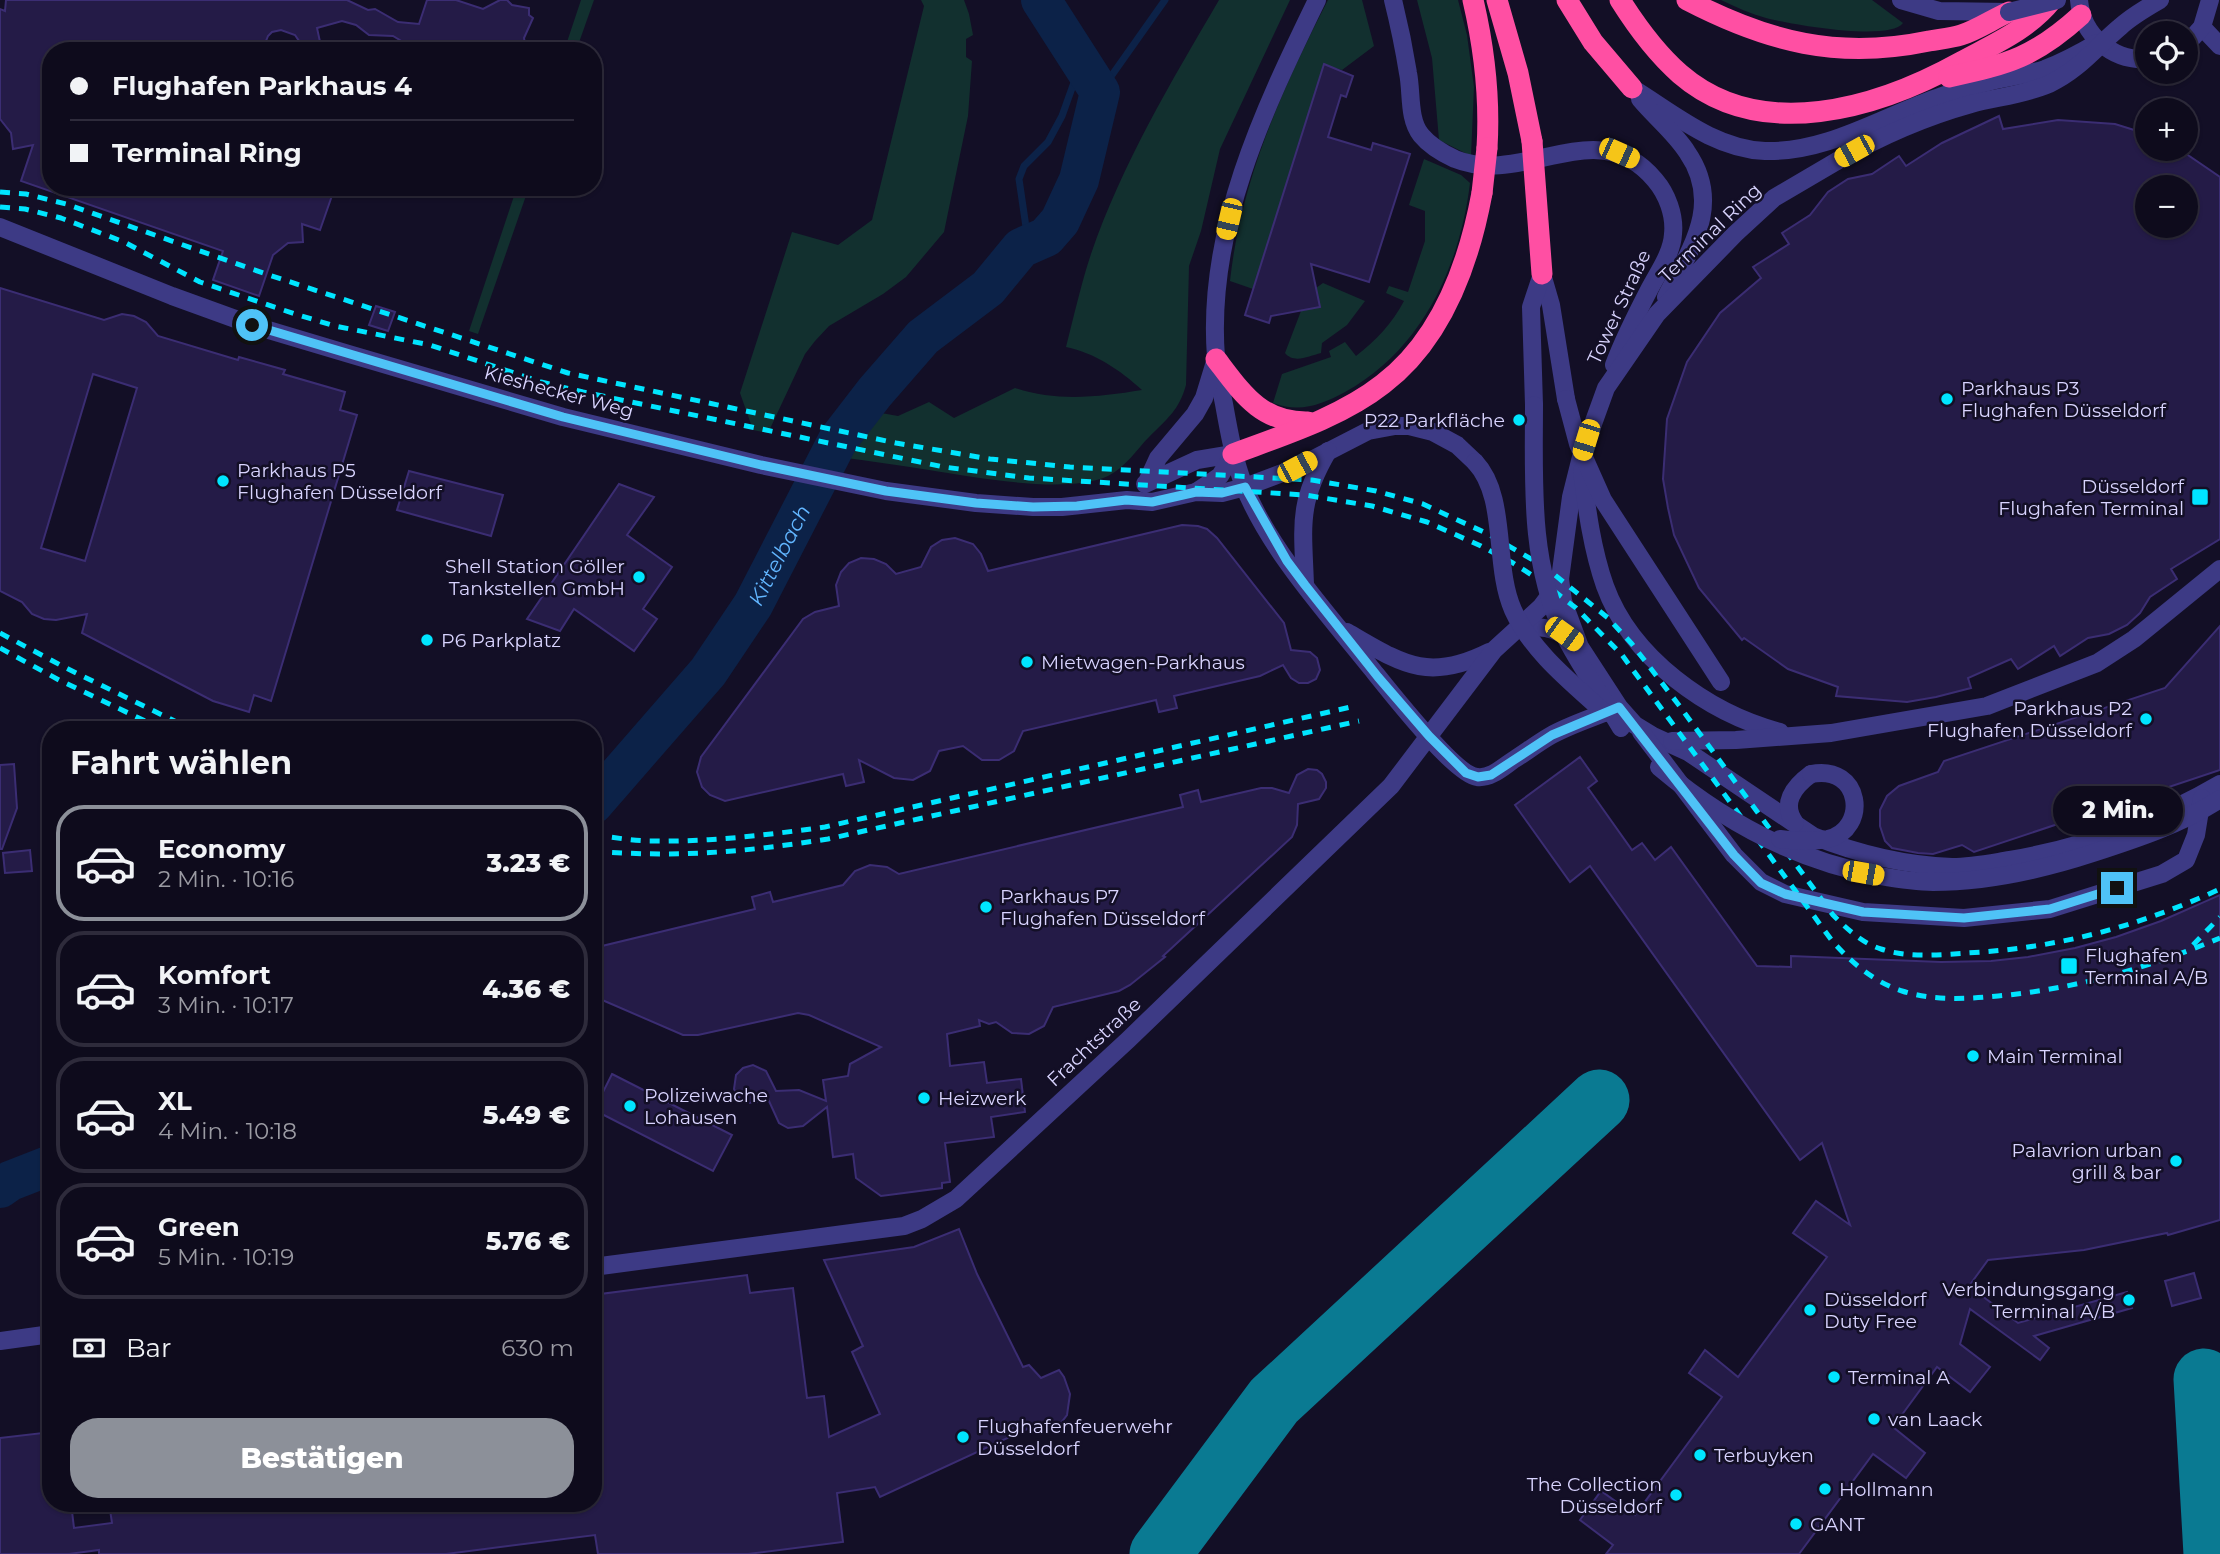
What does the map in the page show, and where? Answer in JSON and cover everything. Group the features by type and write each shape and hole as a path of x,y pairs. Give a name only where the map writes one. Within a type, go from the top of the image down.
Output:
{"highway":[{"path":"1233,454 1314,422 1359,400 1385,383 1429,334 1448,302 1475,226 1487,148 1485,76 1473,0"},
{"path":"1497,0 1518,73 1532,141 1542,274"},
{"path":"1567,0 1593,41 1632,88"},
{"path":"1620,0 1653,46 1682,75 1719,98 1759,111 1783,114 1810,113 1856,105 1924,82 1997,66 2022,57 2043,46 2080,7"},
{"path":"1687,0 1754,30 1788,40 1846,50 1895,48 1962,35 2009,12"},
{"path":"1924,82 2023,29 2054,0"},
{"path":"1216,359 1244,396 1262,410 1290,422 1314,422"}],"street":[{"path":"1317,0 1249,152 1234,197 1219,277 1216,359 1233,454 1245,487 1281,551 1305,585 1429,736 1466,773 1478,777 1491,775 1552,735 1619,707"},
{"name":"Tower Straße","path":"1393,0 1417,128 1441,153 1476,166 1505,167 1579,150 1603,149 1619,153 1640,165 1667,198 1673,235 1667,258 1623,340 1606,388"},
{"path":"1901,0 1939,11 2009,12 2054,0"},
{"name":"Terminal Ring","path":"2160,0 2119,27 2082,64 2049,84 1968,105 1871,141 1774,198 1735,234 1657,314 1606,388 1581,457 1560,579 1563,601 1580,647 1619,707 1628,726 1659,767 1733,821 1762,837 1829,864 1863,873 1930,882 1999,877 2043,869 2119,845 2158,830 2220,799"},
{"path":"2198,32 2202,27 2210,0"},
{"path":"2080,7 2087,30 2099,42 2119,55 2135,58"},
{"path":"2202,27 2220,46"},
{"path":"1632,88 1689,125 1715,138 1764,151 1794,149 1877,123 1939,97 2043,69 2099,42"},
{"path":"1632,88 1687,151 1702,179 1705,200 1694,243 1657,314"},
{"name":"Kieshecker Weg","path":"0,227 172,296 272,331 563,417 793,472 951,500 1062,507 1126,500 1152,502 1196,492 1222,493 1297,467 1368,431 1395,425 1433,432 1457,445 1475,462 1489,481 1505,582 1513,611 1532,640 1554,666 1628,726"},
{"path":"1542,274 1551,305 1566,399 1578,444 1604,500 1721,682"},
{"name":"Terminal Ring","path":"1542,274 1531,307 1534,498 1540,561 1550,602 1581,666 1607,704 1734,855 1761,883 1785,894 1863,912 1964,918 2050,909 2162,874 2186,860 2196,835 2202,795"},
{"path":"1147,482 1158,458 1200,406 1216,359"},
{"path":"1305,585 1303,509 1310,487 1328,451"},
{"path":"1126,500 1147,482 1197,460 1233,454"},
{"name":"Kieshecker Weg","path":"1196,492 1220,476 1233,454"},
{"name":"Terminal Ring","path":"1581,457 1588,526 1605,588 1630,633 1662,667 1709,702 1752,724 1795,736"},
{"name":"Terminal Ring","path":"1653,736 1674,742 1693,742 1831,733 1987,706 2097,663 2134,639 2220,569"},
{"path":"1429,736 1494,650 1541,607 1560,579"},
{"path":"1517,629 1536,626 1550,628 1564,634 1580,647"},
{"path":"1338,627 1391,658 1413,666 1441,668 1466,664 1494,650"},
{"name":"Terminal Ring","path":"1628,726 1688,752 1801,829 1835,845 1902,863 1954,867 1978,865 2075,846 2110,835 2202,795 2220,784"},
{"name":"Frachtstraße","path":"602,1266 904,1226 939,1210 956,1199 1128,1040 1355,821 1391,786 1429,736"},
{"path":"1762,837 1797,841 1829,839 1844,830 1851,821 1854,797 1850,786 1841,778 1830,774 1811,774 1793,790 1788,801 1788,812 1793,822 1801,829"},
{"path":"0,1341 42,1335"}],"green space":[{"path":"581,0 594,0 579,42 567,42"},
{"path":"921,0 964,0 973,35 966,39 966,57 972,61 968,116 944,232 906,277 829,326 805,354 768,433 753,430 740,393 792,232 838,245 872,220 924,6"},
{"path":"1219,0 1290,0 1220,149 1201,231 1189,266 1186,385 1172,413 1120,468 1108,476 1068,484 1020,483 839,457 870,411 898,416 929,402 954,418 1015,388 1062,397 1142,390 1107,363 1066,347 1091,254 1117,188 1149,124"},
{"path":"1328,0 1362,0 1374,46 1342,70 1325,65 1253,289 1230,281 1243,207 1280,101"},
{"path":"1417,0 1458,0 1467,35 1474,87 1471,156 1439,140 1432,58"},
{"path":"1721,0 1872,0 1903,23 1879,31 1838,30 1766,18"},
{"path":"1424,159 1461,175 1470,183 1457,245 1433,303 1396,353 1372,374 1345,392 1310,406 1292,407 1273,403 1282,374 1331,357 1329,351 1345,342 1356,356 1383,331 1404,301 1386,293 1389,286 1408,292 1425,241 1425,211 1409,205"},
{"path":"514,196 526,196 478,334 469,331"},
{"path":"1323,283 1365,301 1347,325 1322,343 1321,353 1293,358 1285,353 1301,311 1320,307 1316,288"}],"building":[{"path":"6,0 347,0 368,10 375,9 398,22 419,24 427,0 456,0 483,9 500,0 507,0 512,5 529,8 529,15 533,18 525,42 403,42 393,36 369,35 356,25 342,21 317,28 320,42 299,42 295,35 281,30 272,32 266,42 42,42 42,188 21,181 33,145 13,149 11,133 0,119 0,9 5,11"},
{"path":"1324,64 1353,76 1346,97 1341,95 1328,137 1371,150 1373,143 1410,154 1369,282 1311,264 1320,307 1271,316 1269,323 1245,315"},
{"name":"Parkhaus P3 Flughafen Düsseldorf","path":"1999,116 2003,129 2058,120 2115,124 2135,130 2135,161 2197,161 2220,177 2220,539 2171,569 2177,579 2150,597 2140,613 2127,625 2109,634 2088,638 2060,656 2054,646 2018,669 2011,659 1968,678 1971,688 1907,702 1836,696 1838,687 1788,669 1744,638 1742,640 1699,588 1674,535 1663,479 1667,419 1687,362 1720,313 1761,278 1753,267 1789,244 1782,233 1810,215 1828,192 1848,179 1872,174 1899,156 1906,166 1942,143"},
{"path":"64,196 332,196 320,230 302,224 303,242 288,243 273,255 259,296 213,280 223,251"},
{"name":"Parkhaus P5 Flughafen Düsseldorf","path":"0,288 104,320 122,314 134,316 146,322 158,336 238,360 239,357 285,370 283,374 345,392 340,410 357,415 271,701 254,695 249,712 213,701 82,633 87,614 56,620 44,619 32,614 22,602 0,591","holes":["93,374 137,388 85,561 41,548"]},
{"path":"376,306 395,312 388,331 369,325"},
{"path":"409,471 503,495 491,536 397,510"},
{"path":"619,484 654,497 627,535 672,567 643,609 657,619 634,651 574,609 560,631 527,619"},
{"name":"Mietwagen-Parkhaus","path":"1182,525 1207,529 1217,538 1284,623 1291,650 1310,652 1317,658 1320,670 1316,679 1299,683 1291,678 1283,665 1260,676 1174,696 1177,708 1159,712 1156,700 1023,731 1014,751 999,760 982,760 963,746 939,751 930,771 913,780 894,778 859,760 864,782 846,786 843,774 725,801 710,795 702,787 697,772 701,757 803,619 815,612 839,606 836,585 841,572 849,563 861,558 874,559 886,564 896,574 921,567 931,547 942,540 955,538 973,544 981,554 988,571"},
{"name":"Parkhaus P2 Flughafen Düsseldorf","path":"2220,626 2220,770 1974,852 1962,845 1933,854 1918,853 1892,848 1885,841 1880,826 1880,810 1887,796 1899,786 1938,772 1944,761 2165,688"},
{"name":"Main Terminal","path":"1580,757 1597,781 1588,788 1632,850 1642,843 1655,860 1671,847 1757,966 1791,967 1791,956 1941,962 2028,957 2116,937 2220,895 2220,1220 2168,1235 2167,1233 2084,1250 1988,1260 1969,1286 2018,1323 2127,1292 2132,1308 2034,1336 2049,1348 2040,1360 1970,1309 1960,1344 1990,1367 1970,1392 1937,1367 1893,1427 1925,1453 1906,1478 1873,1454 1799,1554 1606,1554 1613,1545 1580,1520 1601,1491 1635,1515 1722,1397 1689,1373 1705,1350 1738,1377 1827,1257 1793,1233 1816,1201 1850,1225 1822,1143 1800,1160 1590,866 1570,882 1515,805"},
{"path":"14,764 17,808 0,849 0,765"},
{"name":"Parkhaus P7 Flughafen Düsseldorf","path":"1308,769 1317,770 1326,782 1326,788 1319,799 1298,804 1297,825 1292,837 1163,956 1165,957 1130,985 1119,991 1053,1007 1044,1026 1029,1034 1012,1033 996,1022 989,1024 979,1020 980,1026 947,1034 950,1066 984,1062 987,1083 1021,1079 1025,1112 991,1117 994,1137 945,1143 950,1182 942,1183 942,1188 881,1196 856,1178 853,1154 833,1157 827,1107 803,1126 788,1128 779,1123 769,1101 748,1103 739,1098 734,1089 736,1075 743,1068 753,1065 766,1071 776,1091 799,1090 826,1101 823,1080 848,1076 850,1064 881,1047 809,1015 798,1013 698,1035 683,1035 602,1000 602,946 755,909 752,897 770,892 773,902 843,885 855,871 870,865 887,867 899,874 1183,807 1180,795 1198,790 1201,802 1261,788 1289,793 1297,775"},
{"path":"30,850 32,871 5,873 3,853"},
{"path":"612,1074 732,1135 713,1171 602,1114 602,1094"},
{"path":"959,1229 977,1274 1023,1367 1029,1365 1041,1378 1059,1370 1064,1377 1070,1394 1067,1415 1060,1424 1027,1429 880,1497 875,1487 837,1493 843,1542 748,1554 598,1554 595,1535 446,1554 99,1554 99,1550 69,1554 0,1554 0,1438 42,1433 42,1512 72,1512 74,1528 112,1523 110,1512 602,1512 602,1294 747,1275 750,1293 793,1288 807,1398 824,1396 829,1437 880,1414 852,1352 863,1346 824,1260 914,1247"},
{"path":"2194,1273 2201,1298 2172,1306 2165,1281"}],"waterway":[{"name":"Kittelbach","path":"602,794 708,672 753,605 838,440 875,392 923,337 988,288 1021,248 1046,237 1060,221 1079,180 1100,92 1041,0"},
{"name":"Kittelbach","path":"1100,92 1165,0"},
{"name":"Kittelbach","path":"1021,248 1026,227 1019,179 1024,166 1048,142 1062,116 1082,60"},
{"name":"Kittelbach","path":"0,1188 10,1181 42,1169"}],"taxiway":[{"path":"1160,1554 1274,1401 1599,1100"},
{"path":"2204,1379 2214,1554"}],"railway":[{"path":"0,192 26,194 66,204 269,275 568,373 896,443 990,459 1070,467 1312,480 1376,491 1423,504 1488,534 1545,567 1608,618 1632,644 1678,704 1833,915 1861,939 1881,949 1902,954 1935,955 2065,941 2127,925 2220,889"},
{"path":"0,207 25,209 61,218 124,242 200,282 295,314 335,326 430,345 541,382 583,392 944,467 1029,478 1305,495 1372,506 1427,522 1513,563 1576,608 1622,655 1833,942 1864,971 1902,991 1938,998 2027,993 2111,976 2220,938"},
{"path":"0,633 175,721"},
{"path":"0,648 145,721"},
{"path":"602,836 645,841 695,840 825,827 1355,706"},
{"path":"602,852 653,854 711,852 828,839 1359,721"},
{"path":"2193,945 2220,917"}],"place":[{"name":"Parkhaus P3 Flughafen Düsseldorf","path":"1947,399"},
{"name":"P22 Parkfläche","path":"1519,420"},
{"name":"Parkhaus P5 Flughafen Düsseldorf","path":"223,481"},
{"name":"Düsseldorf Flughafen Terminal","path":"2200,497"},
{"name":"Shell Station Göller Tankstellen GmbH","path":"639,577"},
{"name":"P6 Parkplatz","path":"427,640"},
{"name":"Mietwagen-Parkhaus","path":"1027,662"},
{"name":"Parkhaus P2 Flughafen Düsseldorf","path":"2146,719"},
{"name":"Parkhaus P7 Flughafen Düsseldorf","path":"986,907"},
{"name":"Flughafen Terminal A/B","path":"2069,966"},
{"name":"Main Terminal","path":"1973,1056"},
{"name":"Heizwerk","path":"924,1098"},
{"name":"Polizeiwache Lohausen","path":"630,1106"},
{"name":"Palavrion urban grill & bar","path":"2176,1161"},
{"name":"Verbindungsgang Terminal A/B","path":"2129,1300"},
{"name":"Düsseldorf Duty Free","path":"1810,1310"},
{"name":"Terminal A","path":"1834,1377"},
{"name":"van Laack","path":"1874,1419"},
{"name":"Flughafenfeuerwehr Düsseldorf","path":"963,1437"},
{"name":"Terbuyken","path":"1700,1455"},
{"name":"Hollmann","path":"1825,1489"},
{"name":"The Collection Düsseldorf","path":"1676,1495"},
{"name":"GANT","path":"1796,1524"}],"route":[{"path":"252,325 563,417 761,465 886,491 976,503 1062,507 1126,500 1152,502 1196,492 1222,493 1245,487 1257,512 1305,585 1378,677 1429,736 1466,773 1478,777 1491,775 1552,735 1619,707 1734,855 1761,883 1785,894 1863,912 1964,918 2050,909 2117,888"}]}
